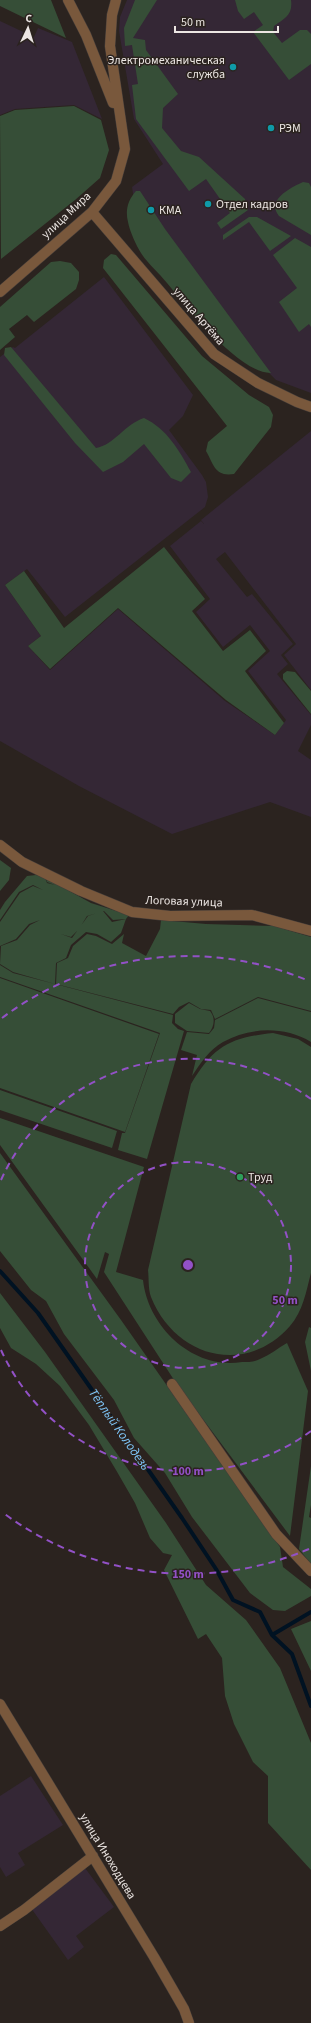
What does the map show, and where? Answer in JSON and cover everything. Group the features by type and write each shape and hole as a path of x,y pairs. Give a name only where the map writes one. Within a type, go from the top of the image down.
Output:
{"street":[{"path":"68,0 86,35 119,116"},
{"name":"улица Мира","path":"0,292 92,212 116,181 122,162 124,142 110,46 112,14 116,0"},
{"name":"улица Артёма","path":"92,212 214,354 258,383 297,402 311,407"},
{"name":"Логовая улица","path":"0,845 22,862 81,892 132,912 170,916 252,915 311,931"},
{"path":"172,1384 276,1534 311,1571"},
{"name":"улица Иноходцева","path":"0,1704 154,1957 184,2009 189,2023"},
{"path":"0,1926 24,1910 93,1856"}],"shaded area":[{"path":"127,0 311,0 311,393 276,380 141,243 132,187 163,164 134,119 119,31 120,17"},
{"path":"0,21 34,37 38,28 72,42 102,119 74,105 15,109 0,115"},
{"path":"104,277 193,395 183,416 169,430 202,475 206,482 208,497 205,507 65,617 27,569 5,585 41,636 28,646 50,670 118,609 225,701 275,735 286,720 248,671 270,651 250,625 223,647 196,612 210,599 170,546 201,521 204,524 201,520 311,431 311,690 284,655 296,644 225,552 216,559 247,597 252,594 293,644 281,655 288,664 277,674 311,715 311,725 298,751 311,760 311,817 270,802 172,834 79,786 0,741 0,357 13,347 15,348"},
{"path":"31,1776 63,1825 18,1853 25,1865 6,1877 0,1867 0,1796"},
{"path":"85,1868 114,1907 76,1936 84,1947 68,1960 31,1908"}],"green space":[{"path":"0,0 51,0 66,38 0,6"},
{"path":"135,0 157,0 133,38 145,40 146,50 178,94 163,108 162,128 181,151 199,157 245,199 248,210 221,229 217,223 230,213 206,179 189,191 136,119 132,85 138,84 132,45 125,46 124,28"},
{"path":"235,0 291,0 291,9 289,13 274,26 273,32 282,43 300,30 307,30 311,34 311,64 289,80 253,32 263,25 254,12 244,19 238,11"},
{"path":"74,106 101,120 109,150 100,178 1,259 0,116 15,110"},
{"path":"303,182 309,183 311,187 311,235 279,216 275,205 281,195"},
{"path":"136,191 140,191 165,229 271,373 258,370 244,363 229,351 200,322 144,257 133,238 127,218 128,205"},
{"path":"249,217 257,217 291,236 270,251 249,222 223,240 223,235"},
{"path":"295,238 311,247 311,327 309,324 299,332 279,302 297,288 273,255"},
{"path":"111,254 116,255 202,356 249,395 269,407 273,415 271,427 234,474 223,474 219,472 213,465 206,451 208,442 227,426 103,268 104,260"},
{"path":"60,261 71,263 79,272 79,280 76,289 34,322 27,315 9,329 15,337 0,350 0,307 51,262"},
{"path":"11,347 96,448 108,443 131,425 144,418 166,434 177,448 191,472 181,482 171,478 144,444 123,462 103,472 75,443 4,355 5,348"},
{"path":"164,547 205,599 192,611 223,651 250,630 266,651 245,671 284,723 275,735 226,700 118,608 50,669 28,646 41,636 5,585 24,571 64,628"},
{"path":"287,671 295,672 311,691 311,714 283,679 283,674"},
{"path":"0,860 11,868 9,880 0,891"},
{"path":"36,875 45,878 47,883 55,885 47,882 46,878 91,903 129,915 121,933 111,942 97,934 86,932 71,945 66,958 56,963 55,984 13,972 0,964 1,946 17,940 30,925 40,920 29,924 16,939 0,946 0,922 20,893 33,886 43,890 33,885 19,892 0,920 0,910 27,876","holes":["103,911 113,920 126,919 112,922"]},
{"path":"161,920 206,924 274,926 311,937 311,1011 258,997 215,1019 211,1010 201,1009 189,1002 179,1007 173,1014 56,984 57,963 68,958 73,946 87,934 96,936 112,944 124,934 122,943 146,956 160,929"},
{"path":"0,965 13,973 173,1015 172,1023 178,1029 184,1031 147,1159 118,1150 122,1133 125,1133 160,1033 0,977"},
{"path":"0,978 159,1034 125,1132 0,1088"},
{"path":"258,998 311,1012 311,1042 290,1033 278,1031 267,1030 244,1033 223,1042 213,1049 192,1076 197,1055 181,1050 187,1032 209,1034 214,1028 215,1020"},
{"path":"189,1003 200,1009 210,1011 212,1014 214,1022 209,1033 187,1031 175,1023 175,1014"},
{"name":"Труд","path":"273,1033 298,1039 311,1047 311,1273 304,1301 298,1314 290,1326 272,1342 253,1351 233,1355 213,1353 194,1346 177,1334 162,1318 150,1294 148,1270 191,1084 207,1061 215,1052 224,1046 245,1038"},
{"path":"0,1090 117,1131 112,1148 0,1110"},
{"path":"0,1118 144,1167 116,1272 143,1280 147,1297 154,1314 164,1329 176,1342 190,1352 207,1359 224,1363 256,1361 287,1343 308,1391 290,1536 176,1383 104,1272 109,1254 105,1252 97,1279 0,1145"},
{"path":"0,1153 121,1320 280,1547 283,1567 311,1589 311,1596 285,1611 273,1610 250,1593 192,1517 165,1473 134,1438 114,1400 64,1334 46,1301 31,1290 0,1251"},
{"path":"0,1293 45,1352 166,1523 206,1585 246,1620 280,1668 311,1743 311,1870 268,1823 268,1776 253,1762 234,1724 225,1696 222,1658 206,1634 198,1639 164,1570 172,1555 163,1553 150,1538 135,1503 116,1470 89,1425 60,1386 36,1364 11,1348 0,1328"},
{"path":"309,1327 311,1328 311,1371 305,1342"},
{"path":"311,1466 311,1505 309,1517 311,1518 311,1564 299,1549"},
{"path":"311,1621 311,1671 291,1629"}],"waterway":[{"name":"Тёплый Колодезь","path":"0,1271 38,1313 182,1518 216,1569 233,1600 260,1612 272,1635 292,1654 311,1706"},
{"path":"272,1635 311,1612"}],"place":[{"name":"Электромеханическая служба","path":"233,67"},
{"name":"РЭМ","path":"271,128"},
{"name":"Отдел кадров","path":"208,204"},
{"name":"КМА","path":"151,210"},
{"name":"Труд","path":"240,1177"}]}
